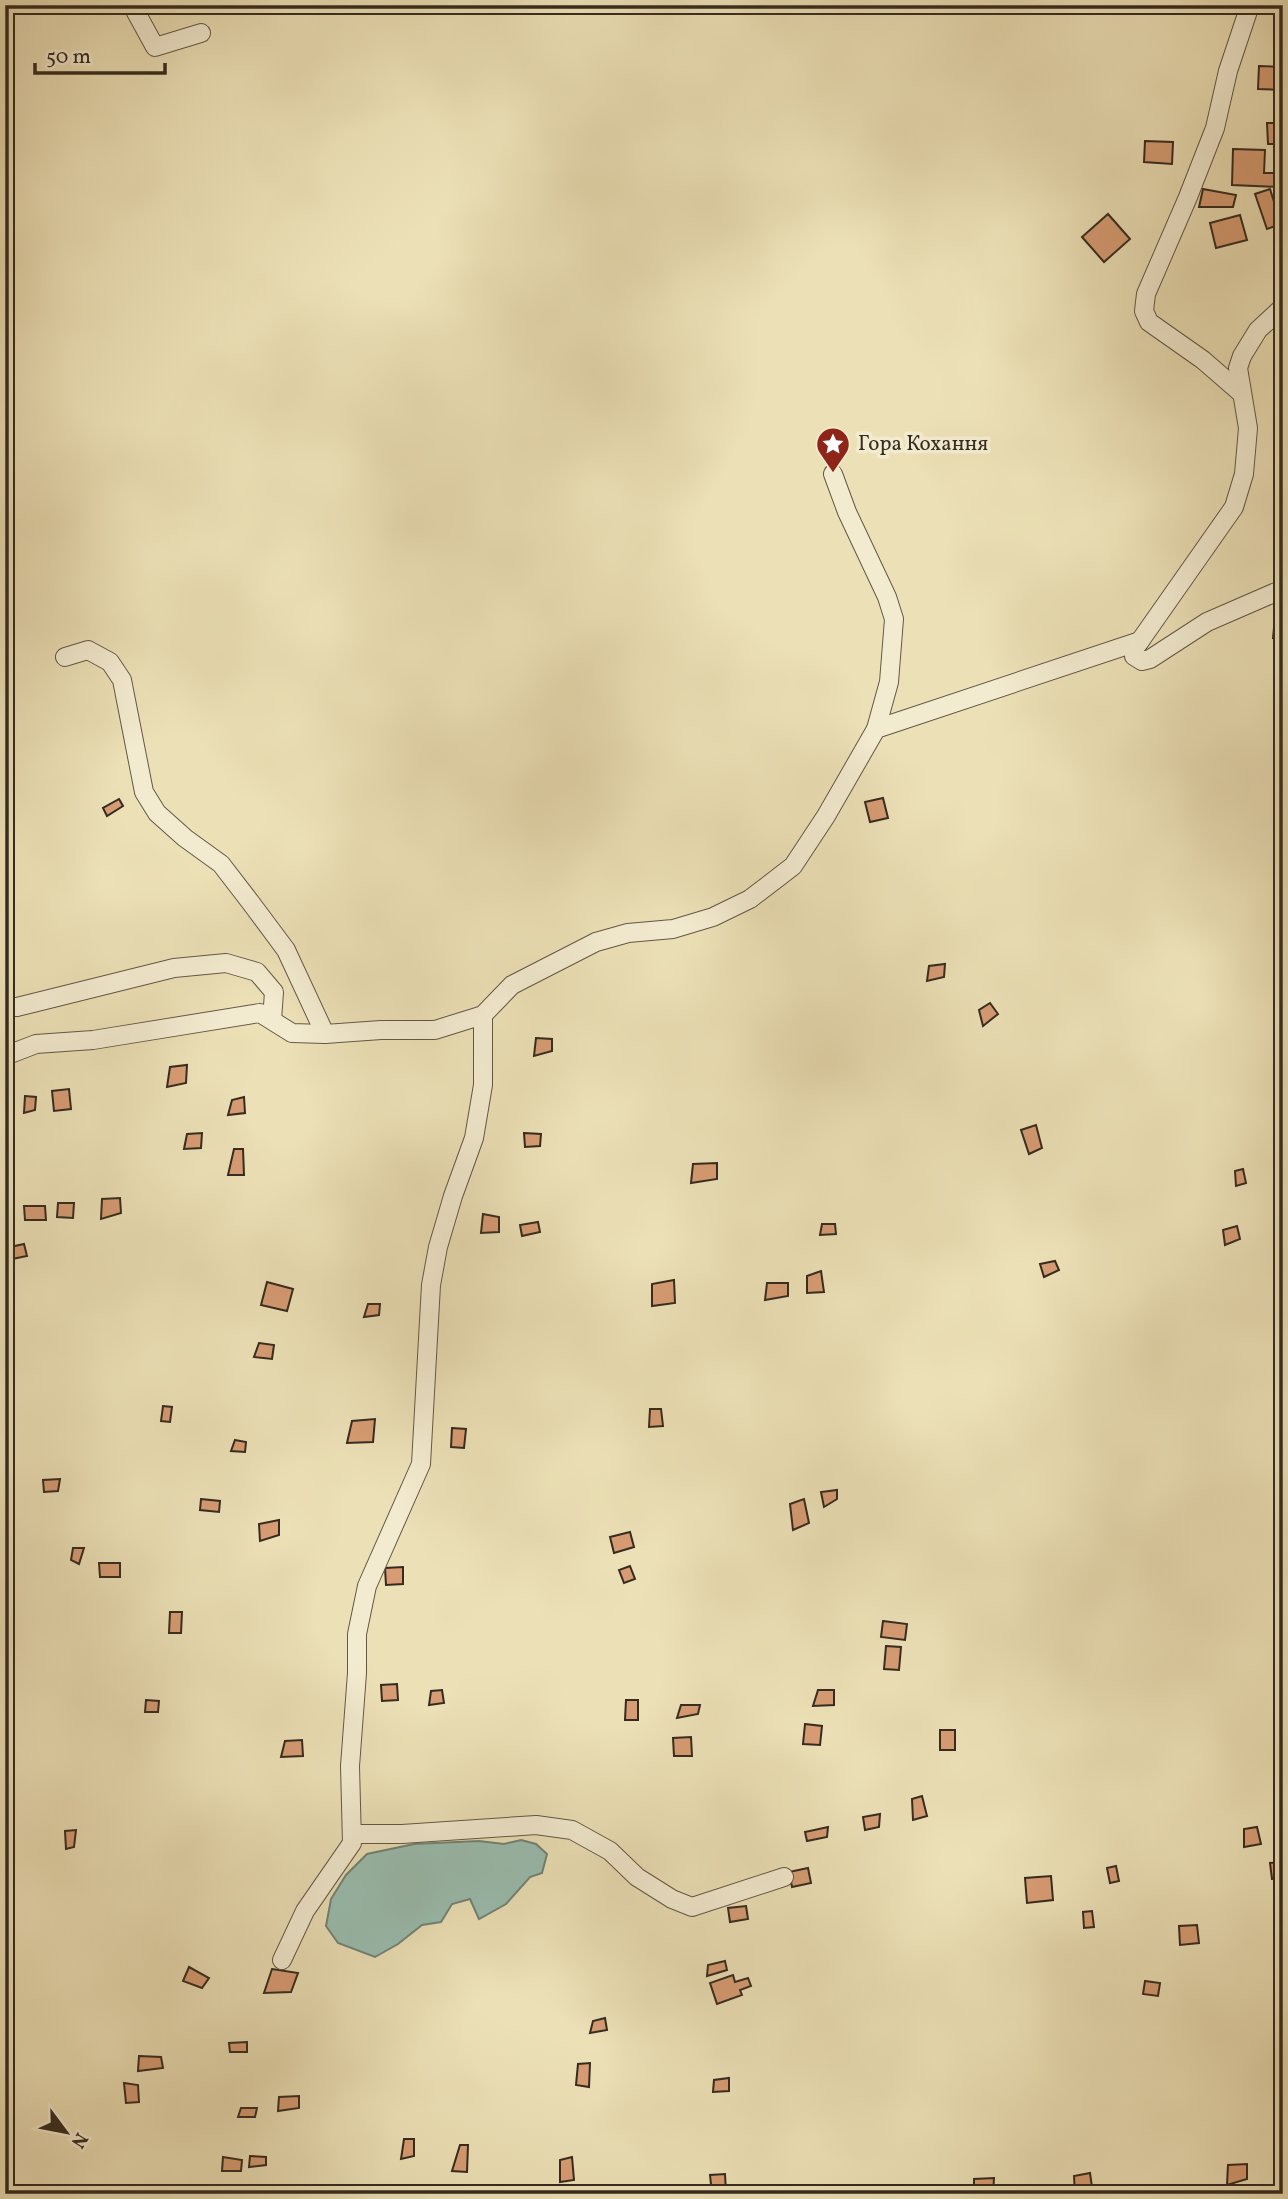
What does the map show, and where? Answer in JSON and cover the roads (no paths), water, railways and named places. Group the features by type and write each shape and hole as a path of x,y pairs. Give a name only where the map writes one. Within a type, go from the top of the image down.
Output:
{"street":[{"path":"132,5 155,47 201,33"},
{"path":"1241,393 1202,360 1149,322 1144,311 1146,294 1214,128 1228,71 1250,5"},
{"path":"1283,307 1258,330 1241,356 1238,368 1248,429 1244,474 1234,508 1137,645 1134,656 1138,660 1150,659 1207,622 1283,589"},
{"path":"5,1056 36,1044 93,1040 260,1013 292,1033 435,1030 483,1015 512,985 596,942 628,933 673,929 713,917 750,899 793,866 826,816 876,729 889,682 894,619 833,474"},
{"path":"876,729 1137,645"},
{"path":"65,657 88,650 110,662 122,680 144,792 158,813 185,838 221,864 258,912 286,950 325,1034"},
{"path":"5,1007 17,1007 174,968 226,963 257,972 274,992 272,1020"},
{"path":"282,1960 305,1912 352,1843 350,1766 357,1634 367,1586 421,1464 431,1285 442,1234 474,1138 483,1085 483,1015"},
{"path":"352,1834 536,1825 572,1830 610,1851 637,1877 672,1899 692,1907 784,1877"}],"place":[{"name":"Гора Кохання","path":"833,474"}]}
